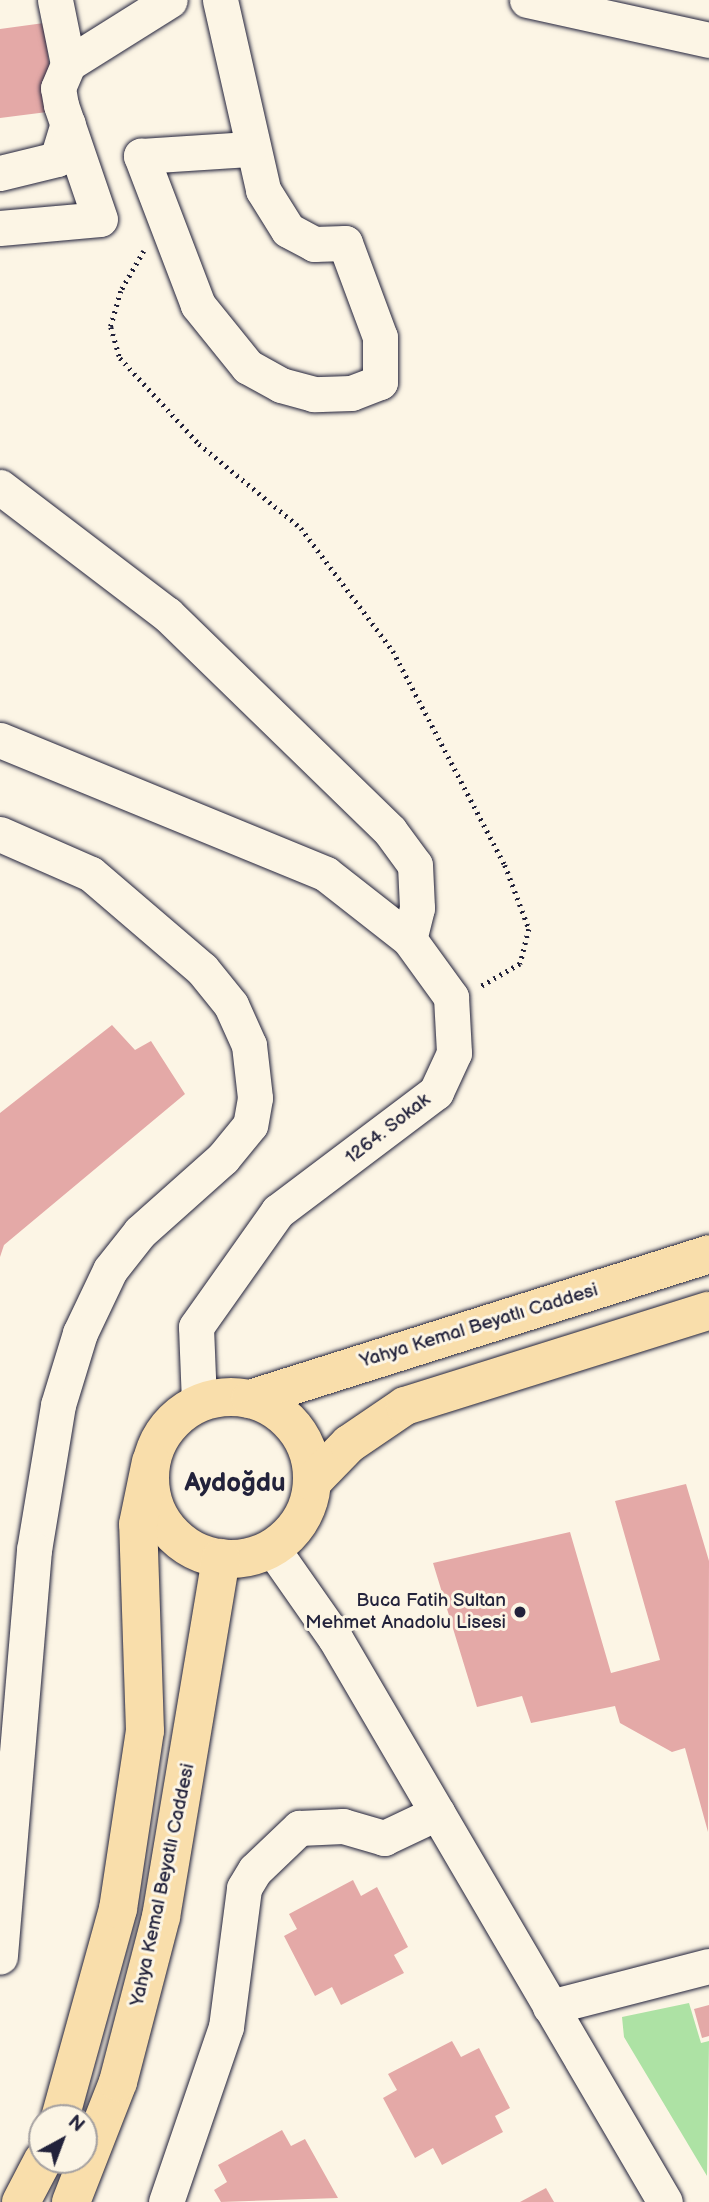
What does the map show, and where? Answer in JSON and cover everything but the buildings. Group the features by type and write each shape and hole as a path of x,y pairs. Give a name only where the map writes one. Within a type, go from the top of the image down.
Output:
{"main road":[{"name":"Yahya Kemal Beyatlı Caddesi","path":"250,1399 709,1254"},
{"path":"312,1482 349,1444 405,1406 709,1311"},
{"path":"250,1399 296,1429 309,1454 312,1482 307,1508 272,1548 221,1558 173,1535 154,1501 151,1461 176,1417 199,1402 250,1399"},
{"name":"Yahya Kemal Beyatlı Caddesi","path":"64,2104 115,1922 145,1731 138,1524 151,1461"},
{"name":"Yahya Kemal Beyatlı Caddesi","path":"71,2202 118,2082 161,1917 221,1558"},
{"path":"21,2202 36,2174"}],"street":[{"path":"0,228 100,219 58,88 68,64 55,0"},
{"path":"68,64 170,0"},
{"path":"220,0 249,149 263,190 288,230 314,244 345,243 380,337 380,382 351,393 314,394 248,367 198,304 141,156 249,149"},
{"path":"527,0 709,40"},
{"path":"0,173 57,159 68,124"},
{"path":"0,487 167,614 390,831 415,864 417,908 409,939"},
{"path":"0,740 295,858 355,892 409,939 451,997"},
{"path":"0,834 91,874 202,969 232,1005 249,1045 255,1098 250,1125 223,1158 140,1232 110,1270 79,1333 58,1405 34,1550 0,1957"},
{"name":"1264. Sokak","path":"199,1402 196,1327 278,1211 436,1092 454,1054 451,997"},
{"path":"272,1548 335,1638 665,2202"},
{"path":"166,2202 226,2027 244,1888 255,1870 299,1828 343,1826 384,1838 437,1813"},
{"path":"551,2007 709,1966"}],"path":[{"path":"170,231 141,253 121,291 111,327 120,358 199,444 301,528 393,651 520,902 528,929 520,964 497,981 451,997"}],"green space":[{"path":"689,2003 701,2043 709,2041 707,2176 624,2037 622,2017"}],"place":[{"name":"Buca Fatih Sultan Mehmet Anadolu Lisesi","path":"520,1612"}],"district":[{"name":"Aydoğdu","path":"235,1484"}]}
